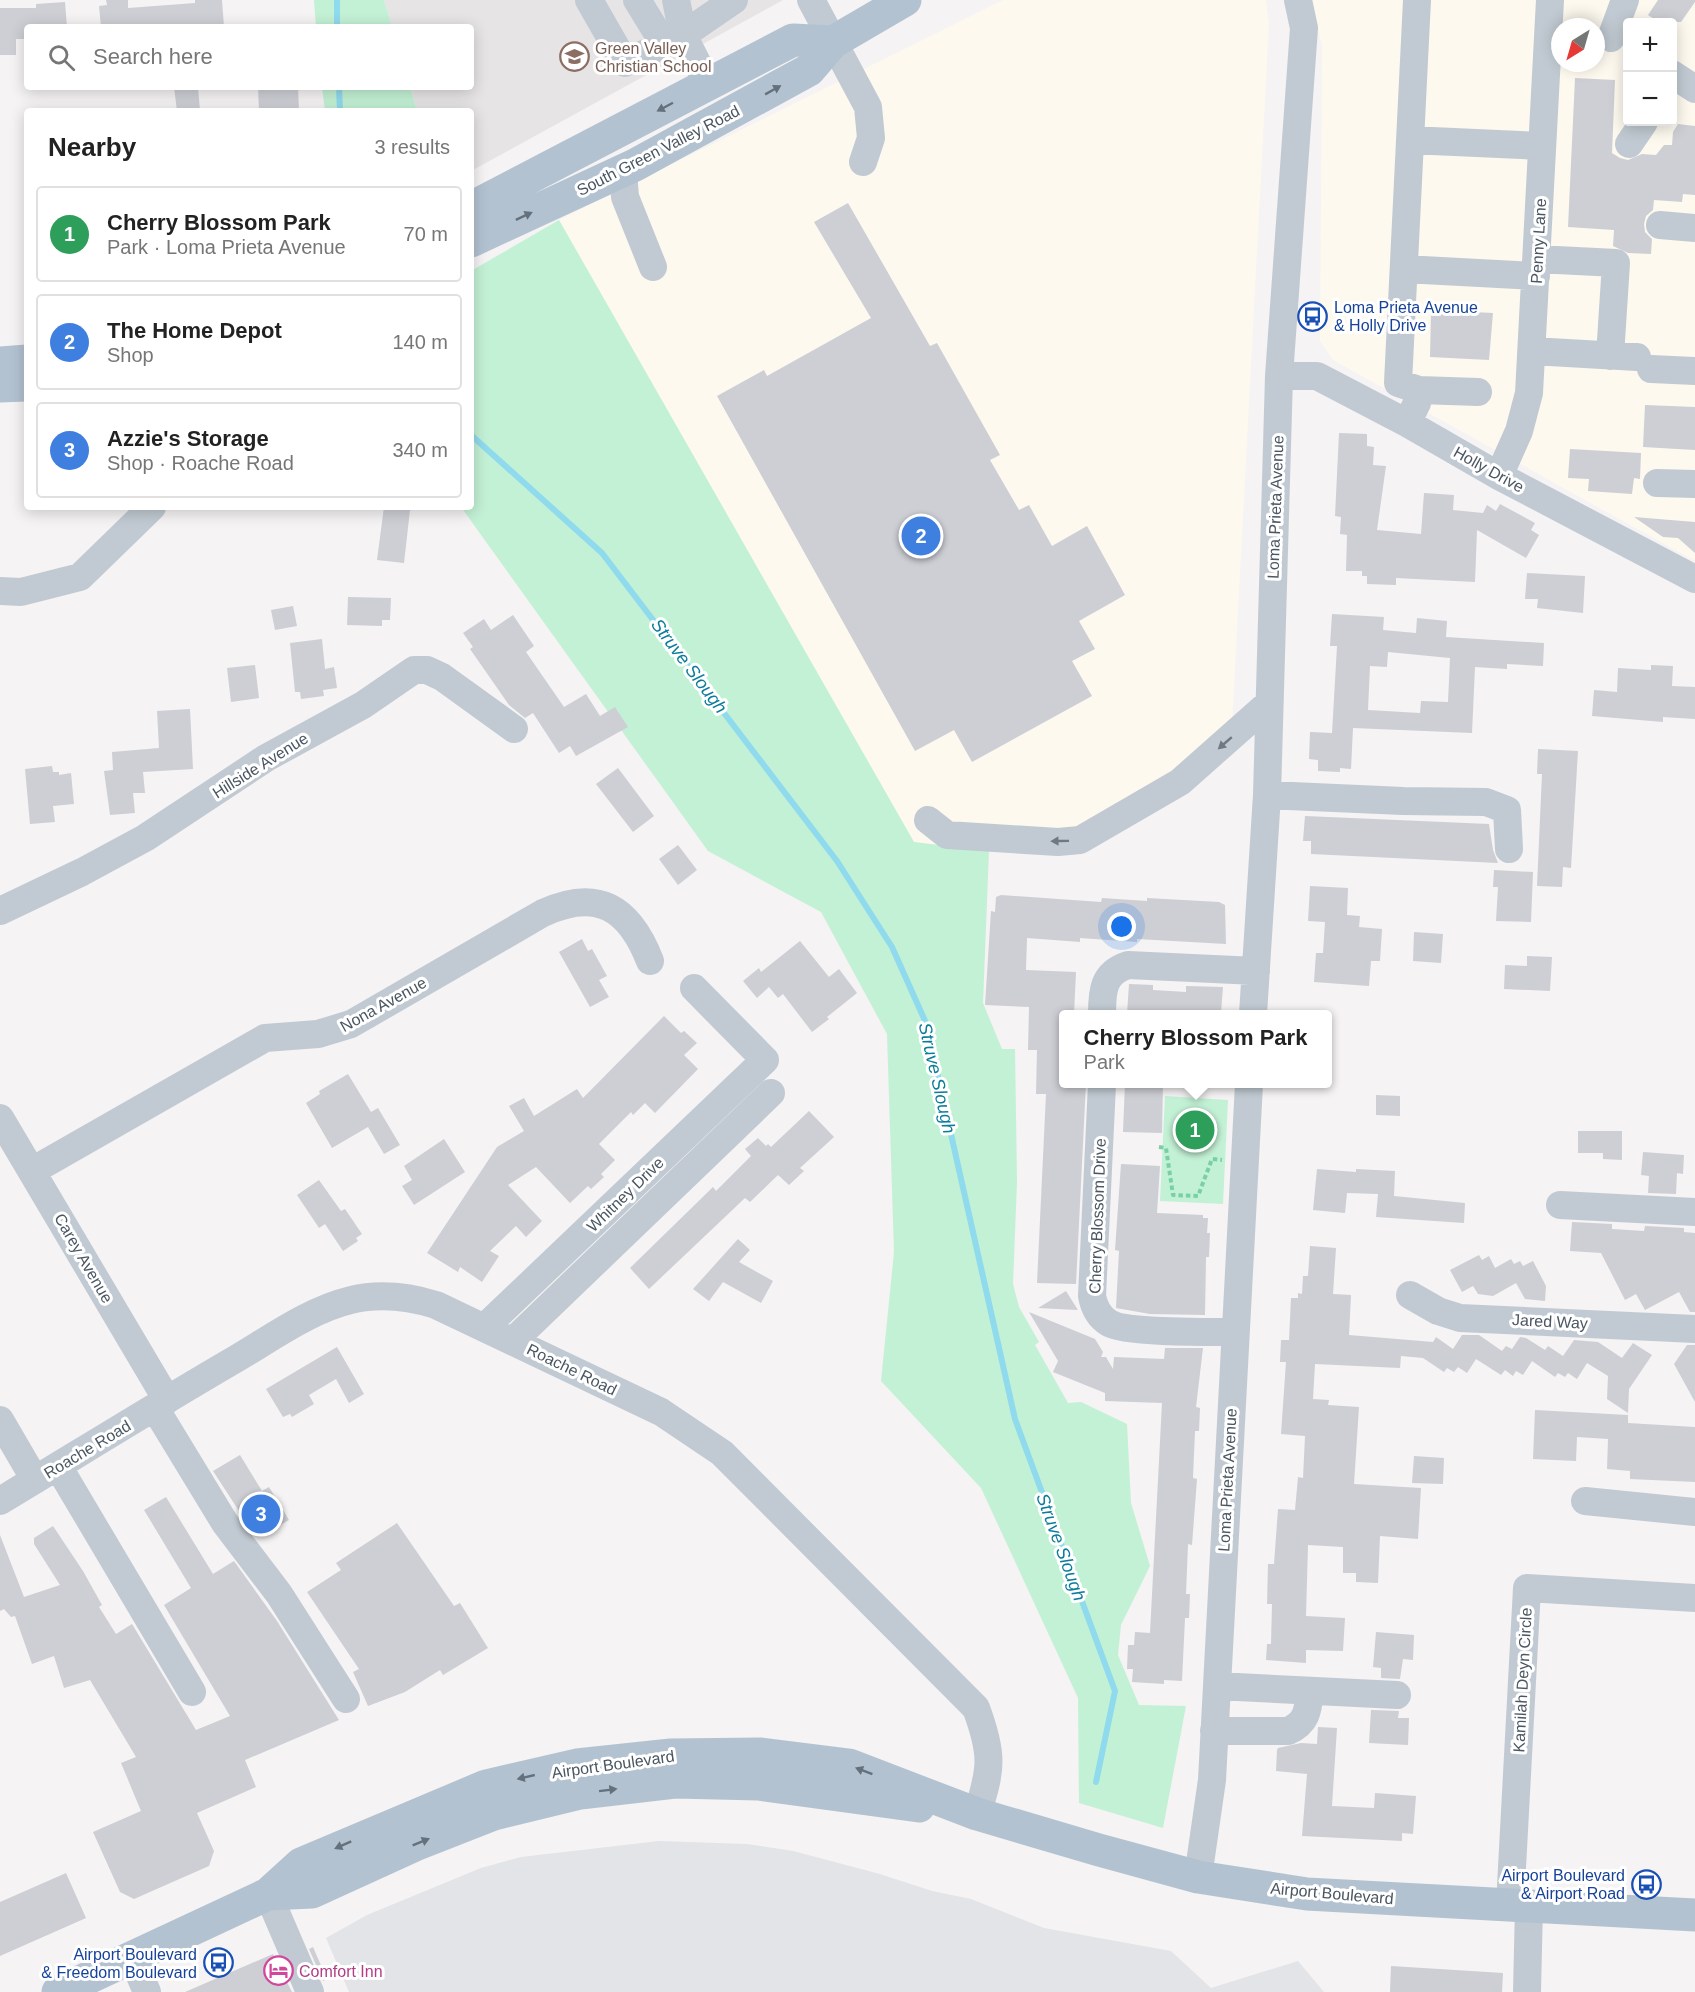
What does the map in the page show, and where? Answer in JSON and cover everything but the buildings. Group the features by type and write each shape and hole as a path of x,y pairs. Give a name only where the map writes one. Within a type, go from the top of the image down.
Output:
{"main road":[{"name":"South Green Valley Road","path":"474,240 623,171 809,70 833,42 905,0"},
{"name":"South Green Valley Road","path":"474,206 793,40 833,42"},
{"path":"0,363 24,361"},
{"path":"0,386 24,385"},
{"name":"Airport Boulevard","path":"64,1991 268,1894 301,1864 404,1818 486,1786 577,1765 671,1755 761,1754 849,1766 977,1814 1198,1877 1307,1894 1695,1915"}],"street":[{"path":"589,0 625,63 673,39 734,0"},
{"path":"637,0 673,39 708,84"},
{"path":"673,39 676,0"},
{"path":"811,0 864,96 870,116 871,138 863,162"},
{"name":"Loma Prieta Avenue","path":"1253,1010 1267,795 1279,376 1304,28 1298,0"},
{"path":"1417,0 1398,383 1419,390 1478,392"},
{"path":"1611,39 1625,0"},
{"name":"Penny Lane","path":"1499,476 1527,407 1542,146 1556,17"},
{"path":"1410,140 1542,146"},
{"path":"623,171 625,197 652,267"},
{"path":"1660,225 1695,228"},
{"path":"1404,269 1536,268 1616,263 1633,361"},
{"path":"1532,351 1633,361 1695,371"},
{"name":"Holly Drive","path":"1279,376 1317,376 1407,423 1499,476 1695,579"},
{"path":"1407,423 1417,403 1419,390"},
{"path":"1657,483 1695,484"},
{"path":"0,591 21,592 80,577 149,510"},
{"name":"Hillside Avenue","path":"0,911 82,872 145,838 266,759 363,705 414,670 428,670 442,677 514,729"},
{"path":"928,820 947,835 1058,842 1080,840 1180,782 1268,704"},
{"path":"1267,795 1486,802 1507,810 1509,849"},
{"name":"Nona Avenue","path":"32,1171 265,1038 318,1034 351,1024 566,902 593,902 619,915 641,940 650,961"},
{"path":"1102,1010 1104,983 1112,974 1128,965 1256,971"},
{"name":"Whitney Drive","path":"485,1328 765,1060 694,988"},
{"name":"Cherry Blossom Drive","path":"1102,1088 1092,1296 1096,1309 1104,1319 1122,1328 1234,1332"},
{"name":"Loma Prieta Avenue","path":"1198,1877 1212,1780 1249,1088"},
{"path":"513,1341 771,1094"},
{"name":"Carey Avenue","path":"0,1118 32,1171 225,1523 279,1594 346,1699"},
{"path":"1560,1205 1695,1212"},
{"name":"Jared Way","path":"1410,1295 1438,1311 1460,1318 1495,1318 1563,1324 1609,1323 1659,1329 1695,1329"},
{"name":"Roache Road","path":"0,1501 304,1320 349,1301 379,1296 405,1297 436,1305 661,1412 722,1453 976,1708 987,1740 990,1775 977,1814"},
{"path":"0,1420 46,1473 192,1692"},
{"path":"1585,1501 1695,1512"},
{"name":"Kamilah Deyn Circle","path":"1519,1905 1527,1588 1695,1598"},
{"path":"1217,1686 1397,1695"},
{"path":"1214,1731 1288,1731 1299,1726 1307,1713 1310,1691"},
{"path":"268,1894 310,1992"},
{"path":"1519,1905 1527,1992"},
{"path":"132,1957 147,1992"}],"path":[{"path":"1159,1147 1166,1148 1173,1195 1198,1196 1212,1159 1225,1160"}],"shaded area":[{"name":"Green Valley Christian School","path":"384,0 783,0 474,169 474,108 416,108 411,90 474,90 474,24 391,24"},
{"path":"1003,0 1266,0 1269,24 1231,745 1073,852 989,851 914,842 559,220"},
{"path":"1311,0 1695,0 1695,561 1333,360 1320,341 1322,46"},
{"path":"659,1841 747,1844 793,1851 880,1874 932,1891 971,1899 1044,1928 1171,1951 1211,1988 1298,1961 1324,1992 349,1992 326,1938 367,1915 481,1868 521,1857"}],"green space":[{"path":"314,0 384,0 391,24 316,24"},
{"path":"322,90 411,90 416,108 325,108"},
{"path":"559,220 914,842 989,851 983,1003 1002,1049 1015,1049 1017,1182 1013,1284 1019,1307 1039,1342 1035,1345 1068,1403 1081,1402 1127,1424 1131,1503 1150,1566 1121,1625 1118,1655 1139,1705 1186,1706 1163,1828 1079,1803 1078,1698 981,1488 881,1381 894,1252 887,1034 821,912 708,851 463,510 474,510 474,269"},
{"path":"1165,1096 1228,1100 1223,1204 1160,1201"}],"waterway":[{"name":"Struve Slough","path":"337,0 337,24"},
{"name":"Struve Slough","path":"339,90 340,108"},
{"name":"Struve Slough","path":"474,438 602,553 837,861 892,947 926,1023 1015,1419 1115,1691 1096,1782"}],"place":[{"name":"Green Valley Christian School","path":"574,57"},
{"name":"Loma Prieta Avenue & Holly Drive","path":"1313,316"},
{"name":"The Home Depot","path":"921,536"},
{"name":"Cherry Blossom Park","path":"1195,1130"},
{"name":"Azzie's Storage","path":"261,1514"},
{"name":"Airport Boulevard & Airport Road","path":"1646,1884"},
{"name":"Airport Boulevard & Freedom Boulevard","path":"218,1963"},
{"name":"Comfort Inn","path":"278,1971"}]}
